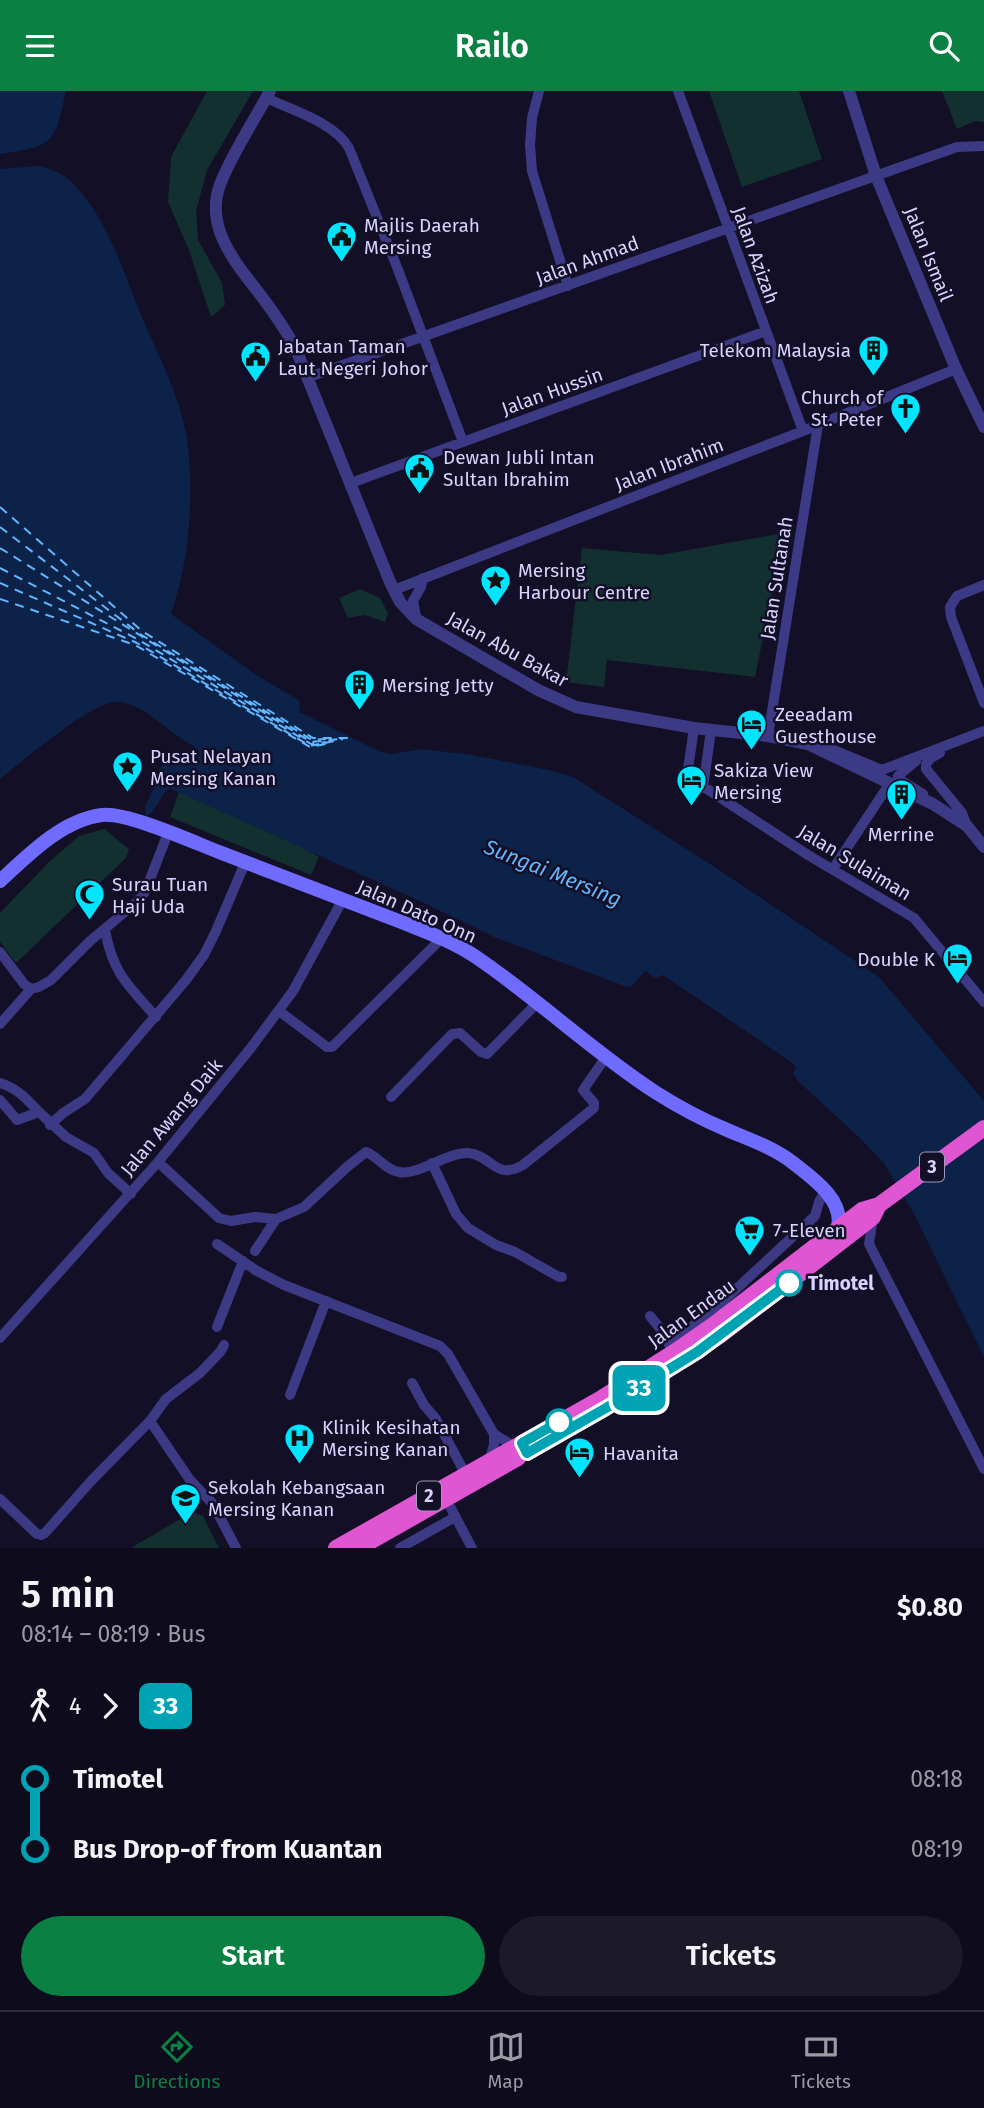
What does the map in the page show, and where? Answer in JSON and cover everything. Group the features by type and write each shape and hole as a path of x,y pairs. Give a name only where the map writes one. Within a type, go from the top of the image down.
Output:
{"highway":[{"name":"Jalan Endau","path":"336,1548 489,1462 606,1408 697,1352 842,1233 984,1128"},
{"name":"Jalan Endau","path":"359,1548 446,1499 600,1399 709,1321 842,1233"}],"main road":[{"name":"Jalan Dato Onn","path":"0,881 48,840 87,819 114,815 343,899 442,939 475,956 651,1089 689,1112 783,1156 830,1195"},
{"path":"830,1195 871,1211"},
{"path":"830,1195 840,1218 842,1233"}],"street":[{"path":"539,91 532,118 532,171 568,285"},
{"name":"Jalan Azizah","path":"678,91 803,431"},
{"name":"Jalan Ismail","path":"849,91 876,176 956,369 984,427"},
{"path":"268,94 330,128 346,141 463,442"},
{"name":"Jalan Abu Bakar","path":"268,94 220,185 216,222 225,247 285,329 309,377 394,590 400,602 416,619 538,690 576,707 694,728 768,736 808,744 933,804 967,827 984,847"},
{"name":"Jalan Ahmad","path":"309,377 957,147 984,146"},
{"name":"Jalan Hussin","path":"351,483 766,331"},
{"name":"Jalan Ibrahim","path":"394,590 956,369"},
{"name":"Jalan Sultanah","path":"768,736 818,425"},
{"path":"416,619 412,601 423,578"},
{"path":"984,585 957,596 950,607 951,617 984,703"},
{"name":"Jalan Sulaiman","path":"694,728 687,776 914,918 984,1002"},
{"path":"703,788 711,730"},
{"path":"808,744 816,743 882,770 984,731"},
{"path":"955,742 951,749 931,758 926,764 930,774 962,813 967,827"},
{"path":"919,756 898,776 928,797 933,804"},
{"path":"833,869 890,783"},
{"path":"0,1024 31,989 39,988 51,980 90,941 142,896 168,833"},
{"path":"50,1125 85,1099 180,989 204,955 245,863"},
{"name":"Jalan Awang Daik","path":"0,1338 131,1194 215,1094 279,1011 309,964 343,899"},
{"path":"105,930 110,955 117,970 156,1017"},
{"path":"279,1011 327,1047 332,1047 442,939"},
{"path":"0,952 24,984 31,989"},
{"path":"391,1097 452,1034 460,1033 481,1052 488,1054 537,1003"},
{"path":"158,1162 219,1218 231,1221 255,1217 276,1219 304,1207 366,1152 397,1172 407,1172 468,1153 506,1171 523,1165 594,1108 594,1103 583,1090 607,1056"},
{"path":"0,1083 21,1093 50,1125 94,1153 108,1173 131,1194"},
{"path":"0,1100 17,1119 39,1112"},
{"path":"432,1163 456,1214 468,1228 496,1245 562,1277"},
{"path":"709,1321 815,1216 819,1202 830,1195"},
{"path":"871,1211 869,1244 984,1469"},
{"path":"255,1251 276,1219"},
{"path":"842,1233 869,1244"},
{"path":"218,1244 281,1284 440,1346 448,1354 494,1434 489,1462"},
{"path":"217,1327 243,1261"},
{"path":"290,1395 326,1301"},
{"path":"650,1316 671,1348"},
{"path":"0,1499 37,1534 45,1533 92,1480 150,1422 166,1399 200,1373 225,1345"},
{"path":"412,1383 424,1405 433,1414 466,1475"},
{"path":"150,1422 190,1480 213,1504 236,1548"},
{"path":"494,1434 521,1448"},
{"path":"446,1499 472,1548"},
{"path":"400,1548 455,1517"}],"green space":[{"path":"207,91 253,91 207,170 196,211 198,240 222,283 225,305 211,317 189,250 168,202 171,157"},
{"path":"709,91 799,91 822,159 742,187"},
{"path":"942,91 984,91 984,122 975,121 957,129"},
{"path":"784,533 755,677 607,660 604,687 566,682 582,548 660,555"},
{"path":"360,589 380,598 388,613 385,622 365,615 348,618 339,598"},
{"path":"179,792 319,857 311,875 170,817"},
{"path":"104,829 129,849 126,858 16,963 0,942 0,913 49,862 79,836"},
{"path":"192,1512 203,1516 219,1548 131,1548"}],"water":[{"path":"0,91 66,91 58,122 49,139 42,145 0,154"},
{"name":"Sungai Mersing","path":"39,166 68,179 81,192 103,224 178,401 189,456 190,516 182,576 171,614 255,674 300,701 299,712 381,752 391,754 423,749 472,755 573,777 710,864 879,977 984,1101 984,1357 913,1212 884,1163 799,1082 793,1073 796,1068 794,1064 663,975 655,978 645,971 632,986 627,987 494,937 171,789 166,790 152,813 146,816 145,806 156,784 153,781 163,763 188,763 199,751 132,705 116,702 91,711 0,779 0,169"}],"ferry route":[{"path":"0,507 142,631 313,738 351,738"},
{"path":"0,527 140,634 312,740 326,739"},
{"path":"0,548 311,742 340,739"},
{"path":"0,568 139,640 311,744 326,742"},
{"path":"0,583 137,643 310,746 319,744"},
{"path":"0,599 135,645 310,747 326,744"},
{"path":"325,743 343,739"}],"bus line":[{"name":"33","path":"559,1422 522,1443 527,1453 697,1352 789,1283"}],"place":[{"name":"Majlis Daerah Mersing","path":"341,263"},
{"name":"Telekom Malaysia","path":"874,377"},
{"name":"Jabatan Taman Laut Negeri Johor","path":"255,384"},
{"name":"Church of St. Peter","path":"906,435"},
{"name":"Dewan Jubli Intan Sultan Ibrahim","path":"420,495"},
{"name":"Mersing Harbour Centre","path":"495,608"},
{"name":"Mersing Jetty","path":"359,712"},
{"name":"Zeeadam Guesthouse","path":"752,752"},
{"name":"Pusat Nelayan Mersing Kanan","path":"127,794"},
{"name":"Sakiza View Mersing","path":"691,808"},
{"name":"Merrine","path":"901,822"},
{"name":"Surau Tuan Haji Uda","path":"89,922"},
{"name":"Double K","path":"958,986"},
{"name":"7-Eleven","path":"750,1257"},
{"name":"Timotel","path":"789,1283"},
{"name":"Klinik Kesihatan Mersing Kanan","path":"299,1465"},
{"name":"Havanita","path":"580,1480"},
{"name":"Sekolah Kebangsaan Mersing Kanan","path":"185,1525"}]}
